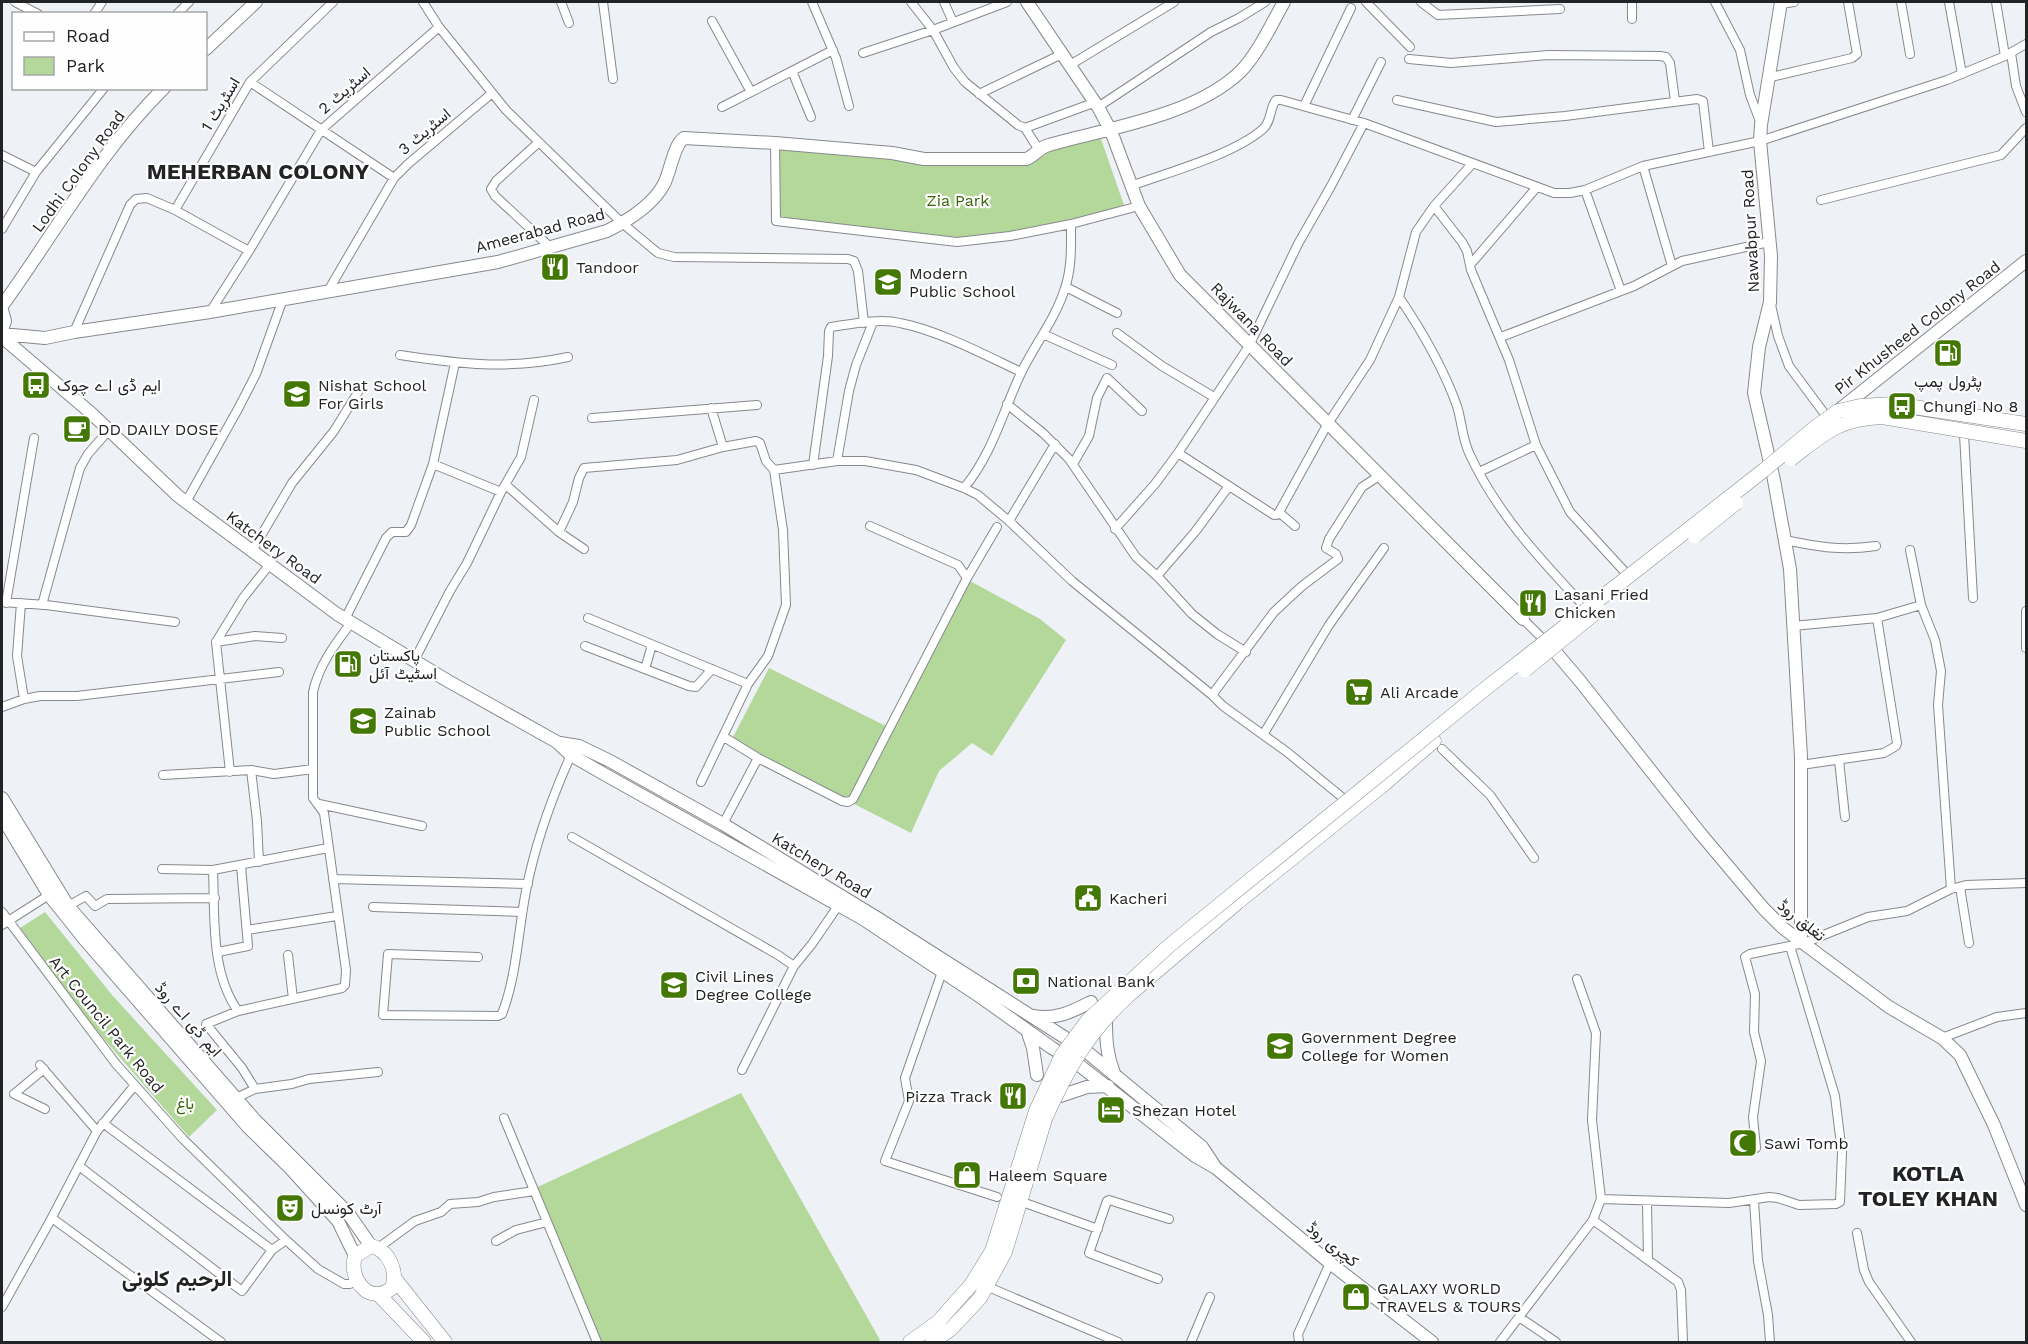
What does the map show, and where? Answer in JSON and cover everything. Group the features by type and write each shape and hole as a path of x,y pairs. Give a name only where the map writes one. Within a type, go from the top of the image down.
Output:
{"main road":[{"path":"910,1342 938,1322 958,1300 971,1285 992,1251 1062,1055 1088,1020 1170,945 1826,415 1860,406 1893,404 2026,424"},
{"path":"932,1342 951,1329 980,1298 1005,1252 1040,1115 1071,1065 1108,1014 1238,902 1434,741 1824,434 1846,421 1882,417 2026,441"},
{"path":"414,1342 384,1289 390,1261 374,1247 356,1256 354,1269 360,1285 384,1289 445,1342"},
{"path":"384,1289 424,1342"},
{"path":"384,1289 435,1342"}],"street":[{"path":"15,2 34,12"},
{"path":"207,48 256,2"},
{"name":"اسٹریٹ 1","path":"174,210 250,82 333,2"},
{"path":"423,2 439,27 492,94 622,223 658,253 674,256 854,261 869,323 849,391 837,461"},
{"path":"561,2 569,23"},
{"path":"812,2 833,50 849,106"},
{"path":"911,2 933,30 954,68 965,82 1018,126 1025,128 1097,104 1210,32 1265,2"},
{"path":"944,2 953,22"},
{"path":"863,53 1007,2"},
{"name":"Rajwana Road","path":"1027,2 1097,104 1111,131 1139,206 1180,275 1522,619"},
{"path":"1070,65 1174,2"},
{"name":"Ameerabad Road","path":"2,336 45,338 210,312 498,262 607,231 622,223 650,201 663,187 682,138 892,153 924,159 1026,159 1048,145 1111,131 1196,102 1241,70 1284,2"},
{"path":"1366,2 1410,47"},
{"path":"1421,2 1438,15 1522,6 1560,9"},
{"path":"1632,2 1632,19"},
{"path":"1715,2 1740,51 1750,95 1761,124"},
{"path":"1781,2 1794,2"},
{"name":"Nawabpur Road","path":"1781,2 1761,124 1760,141 1769,242 1770,302 1759,347 1754,393 1769,456 1790,568 1801,765 1798,944"},
{"path":"1767,78 1852,58 1857,54 1848,2"},
{"path":"1901,2 1910,54"},
{"path":"1949,2 1962,74"},
{"path":"1996,2 2016,86 2026,112"},
{"path":"605,3 613,79"},
{"path":"1304,106 1351,8"},
{"path":"712,21 751,92"},
{"name":"اسٹریٹ 2","path":"210,312 321,130 439,27"},
{"path":"1131,186 1237,146 1264,128 1270,120 1273,104 1276,100 1281,99 1364,123 1554,193 1570,194 1643,166 1760,141 1962,74 2008,55 2026,44"},
{"path":"722,107 833,50"},
{"path":"979,94 1062,54"},
{"path":"1409,59 1451,63 1549,56 1660,56 1666,57 1670,63 1675,101"},
{"path":"1352,120 1381,62"},
{"path":"792,71 811,117"},
{"path":"250,82 394,178"},
{"path":"2,229 36,172 102,90"},
{"name":"Lodhi Colony Road","path":"2,308 62,216 143,109 162,90"},
{"name":"اسٹریٹ 3","path":"328,291 394,178 492,94"},
{"path":"1397,100 1496,122 1556,117 1697,99 1703,101 1709,152"},
{"path":"1115,529 1155,484 1178,453 1250,346 1298,244 1364,123"},
{"path":"1025,128 1039,150"},
{"path":"1821,200 2001,155 2026,128"},
{"path":"539,142 496,181 491,189 550,247"},
{"path":"775,143 776,221 957,242 1010,236 1071,224 1139,206"},
{"path":"2,155 36,172"},
{"path":"1278,514 1327,425 1370,360 1399,297 1416,232 1434,206 1472,164"},
{"path":"1643,166 1672,266"},
{"path":"1470,265 1537,187"},
{"path":"1585,190 1621,291"},
{"path":"74,332 132,202 147,198 174,210 249,251"},
{"path":"1434,206 1462,242 1487,310 1501,337 1536,445 1570,512 1624,571"},
{"path":"964,488 984,457 1021,372 1066,287 1070,263 1071,224"},
{"path":"1501,337 1621,291 1682,261 1701,255 1769,242"},
{"name":"Pir Khusheed Colony Road","path":"1826,415 2026,261"},
{"path":"1066,287 1117,313"},
{"path":"1399,297 1425,335 1458,409 1461,430 1469,453 1505,516 1527,545 1582,604"},
{"path":"186,502 256,374 283,299"},
{"path":"1770,302 1778,336 1789,366 1826,415"},
{"path":"2,308 5,321 2,330"},
{"path":"813,465 828,356 829,329 832,327 893,322 912,326 981,353 1021,372"},
{"path":"1117,333 1162,366 1214,397"},
{"path":"1043,334 1112,365"},
{"name":"Katchery Road","path":"2,336 109,430 186,502 348,621 557,742 571,754 604,774 684,818 758,853 841,901 1061,1035"},
{"path":"400,355 455,363 508,366 568,357"},
{"path":"255,1089 242,1068 207,1024 238,1011 344,987 346,970 324,813 313,798 313,692 315,681 348,621 386,538 392,532 404,532 409,529 433,464 455,363"},
{"path":"1072,464 1089,436 1097,398 1107,378 1142,411"},
{"path":"252,551 292,483 334,431 358,392"},
{"path":"414,661 521,457 534,400"},
{"path":"1007,404 1055,444 1072,464 1136,557 1192,614 1245,652"},
{"path":"592,418 757,405"},
{"path":"711,408 723,447"},
{"path":"42,605 80,468 88,454 109,430"},
{"path":"1964,434 1973,598"},
{"path":"33,438 4,602 175,622"},
{"path":"559,532 573,502 584,468 677,460 723,447 758,441 766,461 774,470 783,530 786,604 768,656 748,684 701,782"},
{"path":"1009,521 1055,444"},
{"path":"1479,472 1536,445"},
{"path":"1178,453 1274,515 1284,516 1295,526"},
{"path":"774,470 837,461 865,461 916,470 978,495 1072,581 1223,706 1343,798"},
{"path":"433,464 503,489 584,549"},
{"path":"1212,695 1274,612 1302,586 1338,559 1336,554 1326,548 1329,539 1362,487 1379,476"},
{"path":"1157,576 1195,532 1229,486"},
{"path":"870,526 958,565 967,578"},
{"path":"724,736 758,758 842,801 848,802 853,799 967,578 997,526"},
{"path":"1785,540 1850,550 1876,546"},
{"path":"1263,735 1329,625 1384,548"},
{"path":"1910,550 1921,605 1935,640 1941,671 1938,705 1955,888 1969,943"},
{"path":"230,772 216,642 243,598 270,564"},
{"path":"21,603 17,656 24,699"},
{"path":"1793,626 1877,618 1921,605"},
{"path":"2026,611 2026,648"},
{"path":"588,618 748,684"},
{"path":"1801,765 1884,753 1896,746 1877,618"},
{"path":"1522,619 1552,648"},
{"path":"216,642 255,636 282,638"},
{"path":"645,669 652,645"},
{"path":"585,646 696,687 712,669"},
{"name":"تغلق روڈ","path":"1552,648 1700,833 1764,909 1798,944 1889,1007 1942,1038 1960,1055 1994,1125 2026,1205"},
{"path":"2,707 40,696 77,696 279,672"},
{"name":"Katchery Road","path":"557,742 579,746 610,761 723,824 758,853"},
{"path":"1442,749 1490,795 1534,858"},
{"path":"478,957 388,954 383,1015 501,1016 514,967 522,912 536,852 571,754"},
{"path":"723,824 758,758"},
{"path":"1839,760 1845,817"},
{"path":"604,774 610,761"},
{"path":"163,775 251,770 274,774 313,769"},
{"path":"251,770 259,862"},
{"name":"ایم ڈی اے روڈ","path":"2,798 49,895 255,1120 348,1213 374,1247"},
{"path":"319,804 422,825"},
{"path":"684,818 691,806"},
{"name":"ایم ڈی اے روڈ","path":"2,817 16,831 89,937 248,1127 291,1169 338,1221 356,1256"},
{"path":"572,837 794,966"},
{"path":"162,869 213,870 328,848"},
{"path":"218,952 248,946 241,866"},
{"path":"213,870 218,952 223,979 238,1011"},
{"path":"333,879 528,884"},
{"path":"1756,1148 1753,1117 1761,1061 1754,1032 1755,994 1745,957 1798,944 1868,917 1907,911 1955,888 2026,883"},
{"path":"5,923 49,895"},
{"path":"68,906 86,896 95,906 107,899 215,898"},
{"path":"742,1070 794,966 841,901"},
{"path":"373,907 522,912"},
{"name":"Art Council Park Road","path":"2,912 5,923 116,1064 183,1139 318,1269 338,1282 350,1284 356,1279"},
{"path":"247,930 338,916"},
{"name":"Katchery Road","path":"877,923 942,972 1052,1048"},
{"path":"1602,1199 1717,1203 1754,1201 1769,1197 1804,1205 1840,1202 1842,1153 1835,1096 1798,944"},
{"path":"288,955 293,999"},
{"path":"942,972 905,1078 909,1101 885,1161 997,1197"},
{"path":"1500,1342 1593,1220 1602,1199 1592,1120 1596,1033 1577,979"},
{"path":"1029,1016 1057,1017 1091,1002"},
{"path":"1942,1038 1997,1017 2026,1013"},
{"path":"1060,1096 1112,1081 1106,1044 1106,1022"},
{"path":"1027,1029 1033,1048 1037,1075"},
{"name":"کچری روڈ","path":"1061,1035 1087,1052 1112,1081 1195,1156 1216,1168 1330,1263 1432,1342"},
{"name":"کچری روڈ","path":"1052,1048 1112,1081"},
{"path":"45,1109 14,1094 42,1067 97,1131"},
{"path":"236,1098 255,1089 292,1084 309,1079 378,1072"},
{"path":"2,1307 97,1131 135,1085"},
{"path":"504,1118 597,1342"},
{"path":"103,1123 272,1250"},
{"path":"79,1166 242,1291 272,1250 286,1240"},
{"path":"374,1247 415,1221 441,1212 450,1204 478,1202 494,1197 534,1191"},
{"path":"1158,1279 1089,1254 1109,1200 1169,1219"},
{"path":"1754,1201 1758,1261 1768,1315 1770,1342"},
{"path":"1647,1202 1648,1259"},
{"path":"1025,1203 1098,1229"},
{"path":"52,1218 221,1342"},
{"path":"1593,1220 1648,1259 1681,1286 1683,1342"},
{"path":"496,1241 516,1230 547,1222"},
{"path":"1857,1233 1864,1270 1869,1282 1911,1342"},
{"path":"1299,1342 1298,1334 1330,1263"},
{"path":"993,1289 1118,1342"},
{"path":"1191,1342 1210,1297"},
{"path":"1519,1317 1556,1342"}],"green space":[{"name":"Zia Park","path":"1100,136 1125,208 1010,234 958,239 778,220 778,145 1029,163 1046,148"},
{"path":"970,581 1040,619 1066,640 992,756 972,743 939,771 911,833 731,741 769,668 892,729"},
{"name":"باغ","path":"45,912 112,995 217,1110 189,1137 84,1016 20,928"},
{"path":"741,1093 880,1340 876,1342 598,1342 531,1190"}],"place":[{"name":"Tandoor","path":"555,267"},
{"name":"Modern Public School","path":"888,282"},
{"name":"پٹرول پمپ","path":"1948,353"},
{"name":"ایم ڈی اے چوک","path":"36,385"},
{"name":"Nishat School For Girls","path":"297,394"},
{"name":"Chungi No 8","path":"1902,406"},
{"name":"DD DAILY DOSE","path":"77,429"},
{"name":"Lasani Fried Chicken","path":"1533,603"},
{"name":"پاکستان اسٹیٹ آئل","path":"348,664"},
{"name":"Ali Arcade","path":"1359,692"},
{"name":"Zainab Public School","path":"363,721"},
{"name":"Kacheri","path":"1088,898"},
{"name":"National Bank","path":"1026,981"},
{"name":"Civil Lines Degree College","path":"674,985"},
{"name":"Government Degree College for Women","path":"1280,1046"},
{"name":"Pizza Track","path":"1013,1096"},
{"name":"Shezan Hotel","path":"1111,1110"},
{"name":"Sawi Tomb","path":"1743,1143"},
{"name":"Haleem Square","path":"967,1175"},
{"name":"آرٹ کونسل","path":"290,1208"},
{"name":"GALAXY WORLD TRAVELS & TOURS","path":"1356,1297"}],"district":[{"name":"MEHERBAN COLONY","path":"258,171"},
{"name":"KOTLA TOLEY KHAN","path":"1928,1186"},
{"name":"الرحیم کلونی","path":"177,1278"}]}
